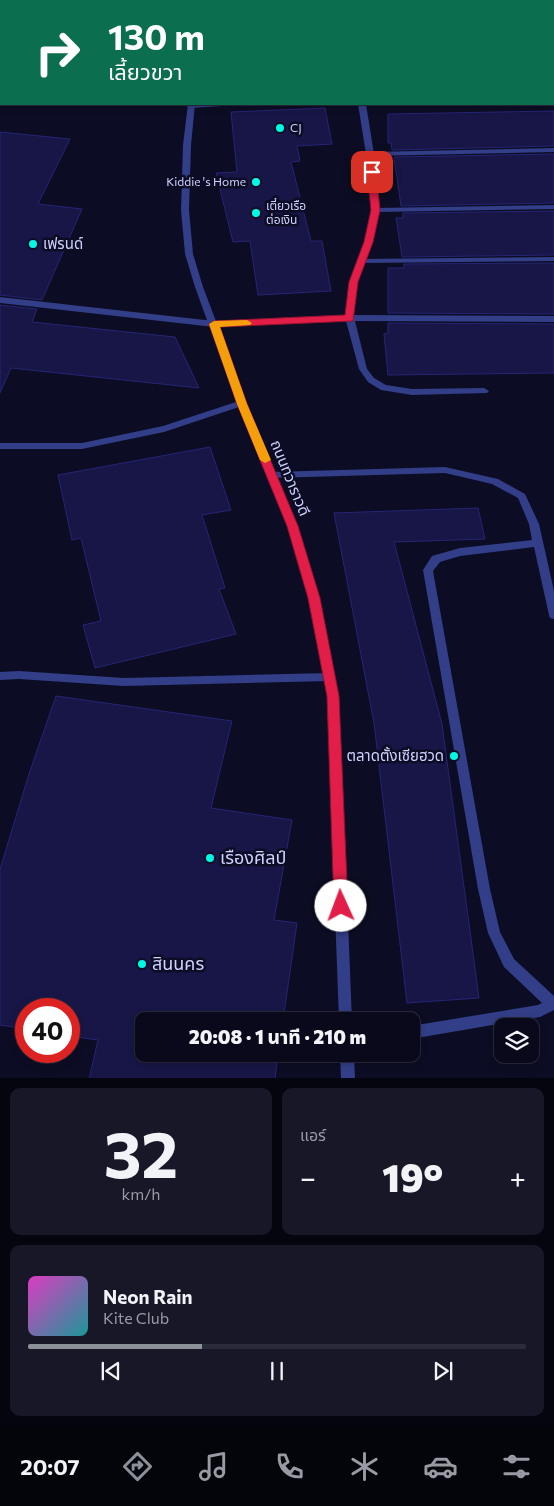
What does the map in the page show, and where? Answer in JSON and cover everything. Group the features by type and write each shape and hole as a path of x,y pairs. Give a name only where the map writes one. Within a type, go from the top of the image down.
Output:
{"street":[{"name":"ถนนทวาราวดี","path":"190,105 185,210 189,254 199,287 242,404 292,526 314,598 330,676 333,696 346,1012"},
{"path":"362,105 376,210 371,235 353,282 350,318 363,369 370,380 384,388 412,392 484,391"},
{"path":"370,154 554,150"},
{"path":"376,210 554,207"},
{"path":"360,261 554,259"},
{"path":"0,300 214,324 350,318 554,319"},
{"path":"0,446 82,446 164,428 242,404"},
{"path":"272,475 445,470 495,481 522,496 534,524 554,614"},
{"path":"420,1031 540,1011 554,1004 509,963 494,933 484,889 428,570 436,559 460,552 538,543"},
{"path":"0,676 19,675 124,682 330,676"},
{"path":"347,1062 348,1078"}],"building":[{"path":"325,108 332,144 297,146 300,161 291,162 311,241 322,241 331,291 258,295 250,241 233,242 216,173 237,172 231,112"},
{"path":"554,111 554,146 392,150 391,143 388,143 388,114"},
{"path":"0,132 70,139 38,204 82,209 42,300 0,295"},
{"path":"554,154 554,203 401,206 394,157"},
{"path":"554,211 554,255 402,257 396,218 403,218 403,213"},
{"path":"554,263 554,314 388,313 388,268 404,268 404,264"},
{"path":"0,305 37,309 32,322 175,337 199,388 11,368 0,393"},
{"path":"388,323 554,324 554,373 388,375 384,334 388,333"},
{"path":"210,447 231,510 202,515 225,588 219,589 236,634 95,668 83,625 101,621 81,538 72,540 58,475"},
{"path":"478,508 485,539 394,542 442,724 479,998 407,1003 374,723 334,513"},
{"path":"56,696 232,721 211,808 292,820 274,920 297,923 284,1012 135,1012 135,1062 277,1062 275,1078 89,1078 98,1040 80,1038 80,998 15,998 15,1027 0,1025 0,869 29,774"}],"slow traffic":[{"path":"247,323 214,324 242,404 265,460"}],"place":[{"name":"CJ","path":"280,128"},
{"name":"Kiddie 's Home","path":"256,182"},
{"name":"เตี๋ยวเรือ ต่อเงิน","path":"256,213"},
{"name":"เฟรนด์","path":"33,244"},
{"name":"ตลาดตั้งเซียฮวด","path":"454,756"},
{"name":"เรืองศิลป์","path":"210,858"},
{"name":"สินนคร","path":"142,964"}],"route":[{"path":"341,906 333,696 314,598 292,526 242,404 214,324 350,318 353,282 373,228 376,210 372,172"}]}
